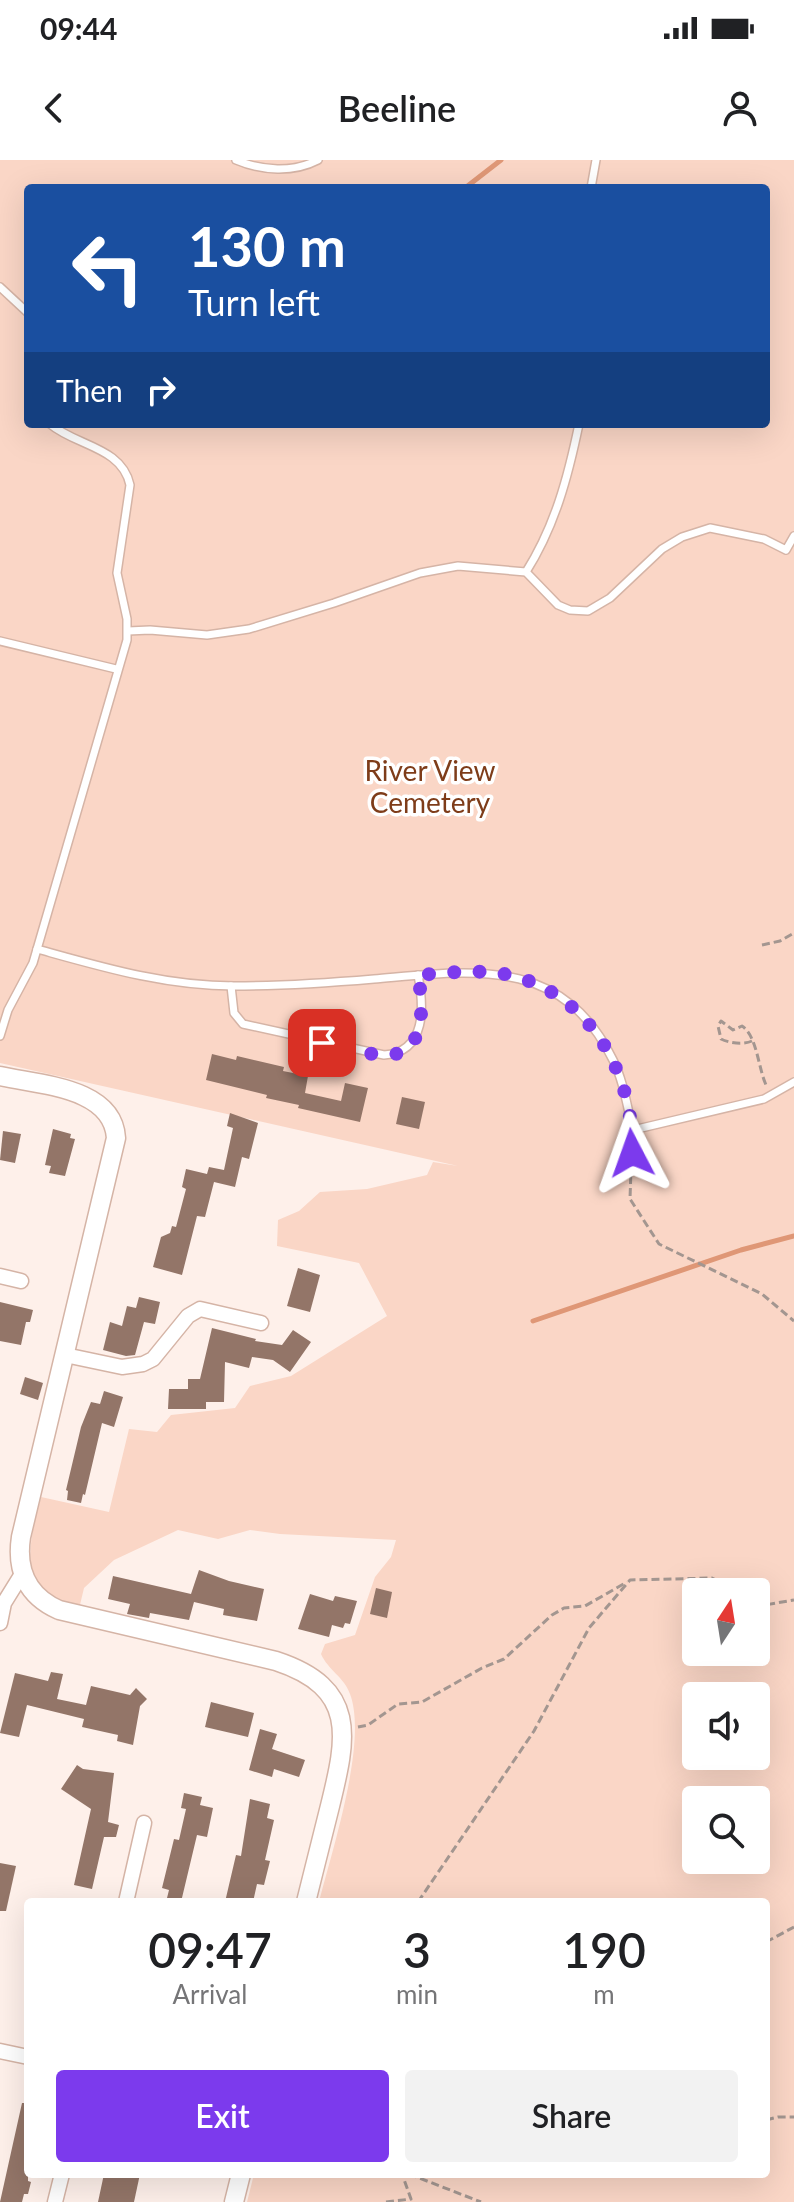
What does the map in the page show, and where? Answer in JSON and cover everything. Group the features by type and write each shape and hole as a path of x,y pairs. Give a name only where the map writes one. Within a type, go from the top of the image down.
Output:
{"street":[{"path":"0,1076 84,1096 105,1108 116,1129 114,1151 21,1537 22,1574 38,1597 51,1607 265,1658 301,1671 319,1682 330,1694 342,1725 344,1743 307,1898"},
{"path":"0,1276 21,1281"},
{"path":"65,1355 122,1367 143,1364 153,1359 188,1316 200,1309 261,1323"},
{"path":"0,1623 4,1603 22,1574"},
{"path":"127,1898 144,1823"},
{"path":"0,2051 24,2056"},
{"path":"55,2202 61,2178"},
{"path":"234,2202 240,2178"}],"lane":[{"path":"236,160 250,166 284,170 318,160"},
{"path":"592,184 596,160"},
{"path":"2,290 24,309"},
{"path":"0,1036 4,1009 28,974 37,949 128,631 117,573 130,485 128,475 108,454 55,428"},
{"path":"526,572 545,541 566,487 578,428"},
{"path":"128,631 207,635 249,629 420,573 458,566 526,572 558,605 580,611 598,606 610,598 662,549 710,528 764,539 794,557"},
{"path":"786,550 794,536"},
{"path":"0,641 116,669"},
{"path":"37,949 135,976 231,986 333,983 472,972 506,974 563,999 585,1019 614,1061 633,1130 770,1096 794,1082"},
{"path":"231,986 234,1013 243,1024 384,1055 403,1050 416,1038 422,1015 418,975"}],"path":[{"path":"762,945 780,941 794,933"},
{"path":"752,1041 728,1042 721,1039 718,1026 721,1021 733,1030 745,1027 752,1041 770,1096"},
{"path":"633,1130 630,1199 659,1244 762,1294 794,1321"},
{"path":"342,1725 368,1725 398,1704 422,1702 504,1659 552,1615 564,1608 585,1606 630,1580 682,1579"},
{"path":"421,1898 534,1731 589,1628 630,1580"},
{"path":"770,1604 794,1600"},
{"path":"770,1940 794,1927"},
{"path":"770,2119 794,2117"},
{"path":"386,2202 411,2199 403,2178"},
{"path":"419,2178 481,2202"}],"green space":[{"name":"River View Cemetery","path":"0,160 794,160 794,2202 247,2202 253,2178 770,2178 770,1898 320,1898 346,1796 355,1739 350,1694 321,1654 325,1644 355,1635 375,1577 391,1557 396,1540 250,1530 218,1539 178,1530 114,1560 84,1588 79,1609 58,1602 44,1592 35,1580 30,1550 41,1497 109,1512 129,1429 157,1432 171,1415 235,1408 250,1386 291,1376 387,1316 359,1263 277,1246 278,1220 299,1211 320,1192 367,1189 427,1175 433,1162 458,1166 0,1063"}],"building":[{"path":"212,1054 236,1060 237,1056 284,1067 283,1071 308,1076 305,1093 341,1101 345,1083 368,1088 360,1122 298,1108 299,1105 266,1098 267,1095 206,1080"},
{"path":"402,1097 425,1102 419,1129 396,1124"},
{"path":"230,1113 258,1123 249,1159 242,1157 235,1187 214,1182 205,1217 197,1216 182,1275 153,1267 161,1237 170,1233 172,1226 176,1227 186,1189 182,1187 186,1169 207,1174 209,1167 224,1170 233,1128 227,1126"},
{"path":"53,1129 71,1134 70,1138 75,1139 65,1176 49,1173 51,1166 45,1165"},
{"path":"3,1131 21,1134 15,1163 0,1160"},
{"path":"298,1268 320,1275 310,1312 287,1306"},
{"path":"139,1297 160,1302 155,1324 144,1322 135,1355 103,1350 110,1322 122,1326 127,1306 136,1308"},
{"path":"0,1302 33,1310 30,1322 26,1322 21,1345 0,1341"},
{"path":"212,1328 255,1341 282,1345 293,1330 311,1342 290,1372 273,1360 252,1357 249,1368 225,1362 224,1402 206,1402 206,1409 168,1409 169,1389 188,1389 188,1379 200,1379"},
{"path":"25,1377 43,1383 38,1400 20,1394"},
{"path":"104,1391 123,1397 114,1427 102,1423 81,1503 67,1500 66,1490 81,1427 91,1402 100,1404"},
{"path":"199,1570 264,1589 257,1621 223,1615 224,1609 194,1602 189,1620 150,1613 149,1618 127,1614 130,1604 108,1599 113,1576 191,1594"},
{"path":"376,1588 392,1592 387,1618 370,1614"},
{"path":"310,1594 333,1601 335,1596 357,1601 350,1624 345,1623 343,1628 332,1625 329,1637 298,1629"},
{"path":"51,1672 63,1674 57,1699 86,1705 91,1686 130,1695 136,1688 147,1699 140,1706 133,1745 117,1741 118,1735 82,1727 84,1719 27,1705 19,1737 0,1733 15,1673 48,1681"},
{"path":"211,1702 254,1713 248,1737 205,1727"},
{"path":"260,1729 277,1734 272,1749 305,1760 299,1777 274,1769 272,1777 249,1770"},
{"path":"77,1765 83,1769 114,1773 108,1822 119,1825 116,1837 104,1837 92,1889 74,1885 91,1809 61,1789"},
{"path":"184,1793 202,1797 200,1805 213,1808 207,1837 197,1835 182,1898 167,1898 169,1890 162,1888 174,1839 179,1840 186,1809 181,1808"},
{"path":"250,1799 270,1804 267,1818 274,1820 265,1860 270,1861 264,1885 257,1884 254,1898 226,1898 236,1855 241,1856"},
{"path":"0,1863 16,1866 6,1911 0,1911"},
{"path":"24,2103 24,2178 31,2182 22,2202 0,2202"},
{"path":"103,2178 139,2178 134,2202 98,2202"}],"waterway":[{"path":"470,184 501,160"},
{"path":"533,1321 741,1250 794,1236"}],"route":[{"path":"322,1043 384,1055 403,1050 416,1038 421,1023 418,975 492,972 519,978 547,990 576,1009 605,1045 622,1083 633,1130 632,1153"}]}
